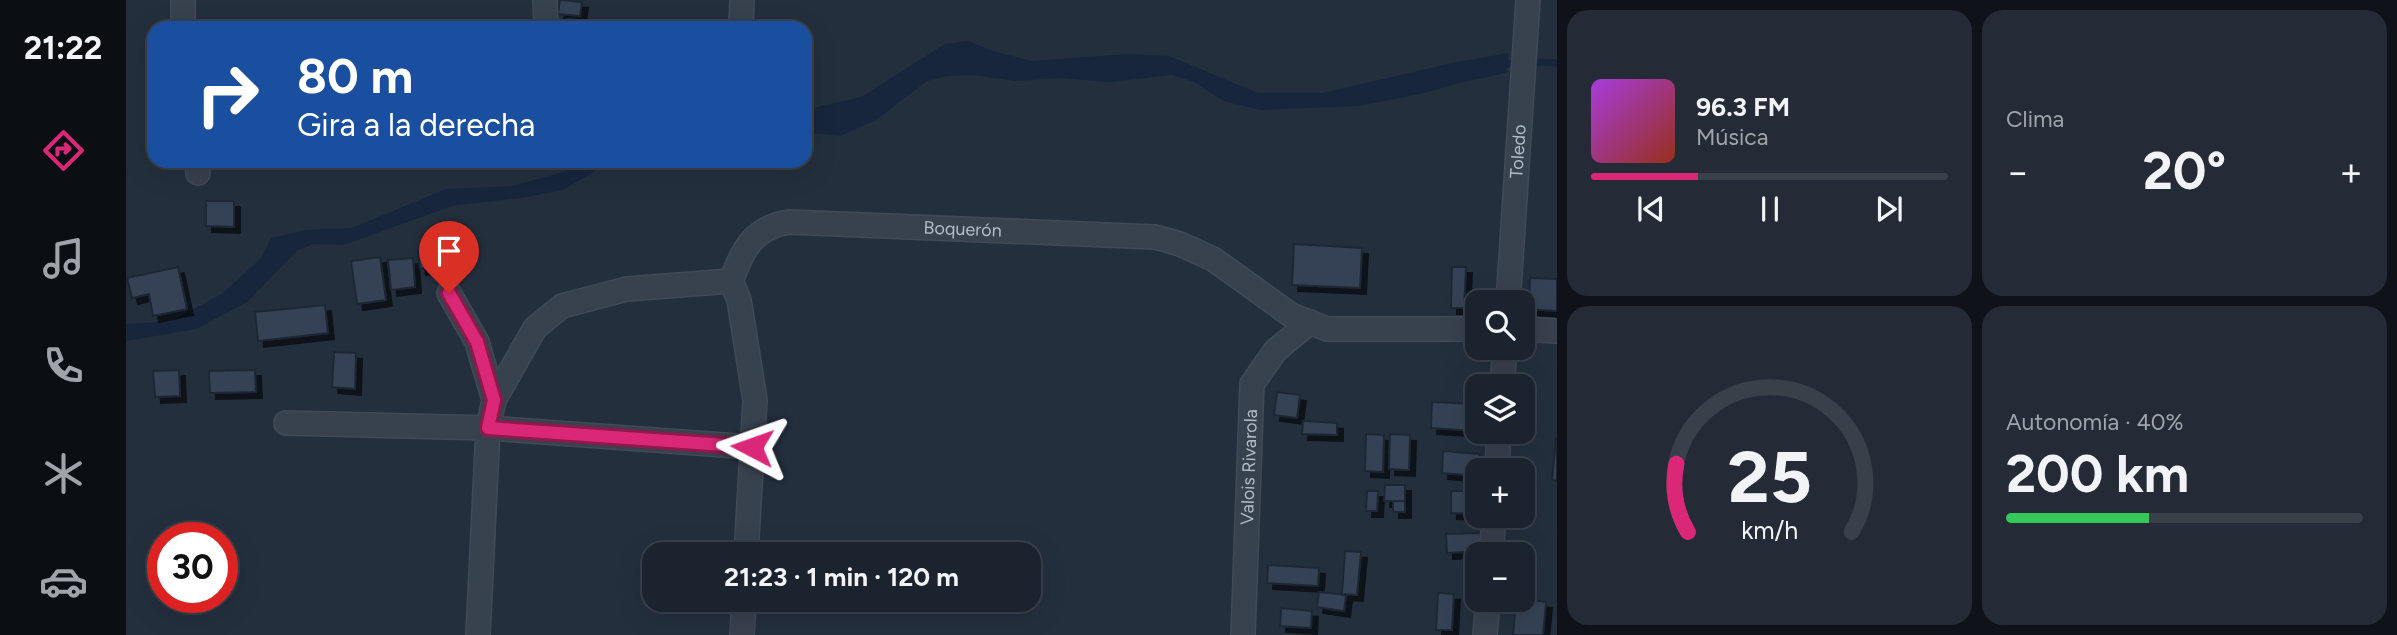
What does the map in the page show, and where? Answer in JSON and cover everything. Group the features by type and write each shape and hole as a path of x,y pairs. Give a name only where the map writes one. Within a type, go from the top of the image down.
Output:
{"street":[{"path":"183,0 183,21"},
{"path":"545,0 546,21"},
{"name":"Toledo","path":"1509,290 1528,0"},
{"name":"Boquerón","path":"731,281 743,251 770,225 789,222 1155,237 1213,258 1291,315 1327,329 1465,329"},
{"path":"478,635 488,428 494,400 536,328 562,306 627,289 731,281 739,300 755,400 747,542"},
{"path":"449,293 477,342 494,400"},
{"name":"Valois Rivarola","path":"1243,635 1252,384 1275,351 1310,322"},
{"path":"1535,330 1557,331"},
{"path":"286,423 488,428 752,447"},
{"path":"742,635 743,612"},
{"path":"1485,635 1487,612"}],"water":[{"path":"968,41 1032,61 1127,54 1169,56 1258,93 1323,93 1452,63 1509,53 1506,73 1358,106 1260,110 1223,101 1194,82 1172,75 1109,82 1060,78 1015,81 972,75 948,76 927,81 876,120 840,136 812,133 812,108 861,97 945,44"},
{"path":"568,168 597,168 562,190 452,206 344,245 314,244 298,250 247,302 196,329 126,341 126,324 171,321 222,294 261,258 271,238 306,230 352,228 446,189 512,186 564,172"}],"building":[{"path":"560,0 582,2 580,16 558,14"},
{"path":"206,201 234,201 234,227 206,226"},
{"path":"1294,244 1362,248 1360,288 1292,285"},
{"path":"441,248 444,266 420,269 418,251"},
{"path":"380,257 386,300 357,304 351,261"},
{"path":"413,258 415,287 391,290 388,260"},
{"path":"178,267 187,309 153,316 149,294 132,298 127,278"},
{"path":"1452,267 1466,267 1464,308 1451,308"},
{"path":"1530,278 1557,279 1557,311 1535,309 1535,290 1530,290"},
{"path":"325,305 328,333 258,341 255,312"},
{"path":"334,352 356,353 355,389 332,387"},
{"path":"179,370 180,396 155,397 153,371"},
{"path":"255,370 256,392 210,393 209,371"},
{"path":"1277,392 1300,395 1297,418 1274,415"},
{"path":"1432,402 1465,403 1465,430 1431,428"},
{"path":"1303,421 1337,423 1337,435 1302,434"},
{"path":"1366,434 1384,435 1383,472 1365,471"},
{"path":"1390,434 1410,435 1409,470 1389,469"},
{"path":"1557,438 1557,481 1552,480"},
{"path":"1443,451 1480,454 1479,458 1465,458 1465,475 1442,473"},
{"path":"1385,485 1405,485 1405,501 1384,501"},
{"path":"1367,491 1378,491 1377,511 1366,511"},
{"path":"1451,491 1465,491 1465,514 1451,513"},
{"path":"1393,501 1405,501 1405,512 1393,512"},
{"path":"1480,533 1480,542 1465,542 1465,552 1447,553 1446,534"},
{"path":"1345,551 1361,552 1357,595 1342,594"},
{"path":"1268,565 1319,568 1318,586 1267,583"},
{"path":"1319,592 1346,595 1344,611 1317,607"},
{"path":"1438,593 1454,594 1452,630 1436,630"},
{"path":"1535,601 1546,602 1543,635 1513,635 1515,612 1535,612"},
{"path":"1281,608 1312,611 1311,628 1280,626"}],"waterway":[{"path":"1499,64 1557,63"}],"route":[{"path":"449,293 477,342 494,400 488,428 752,447"}]}
